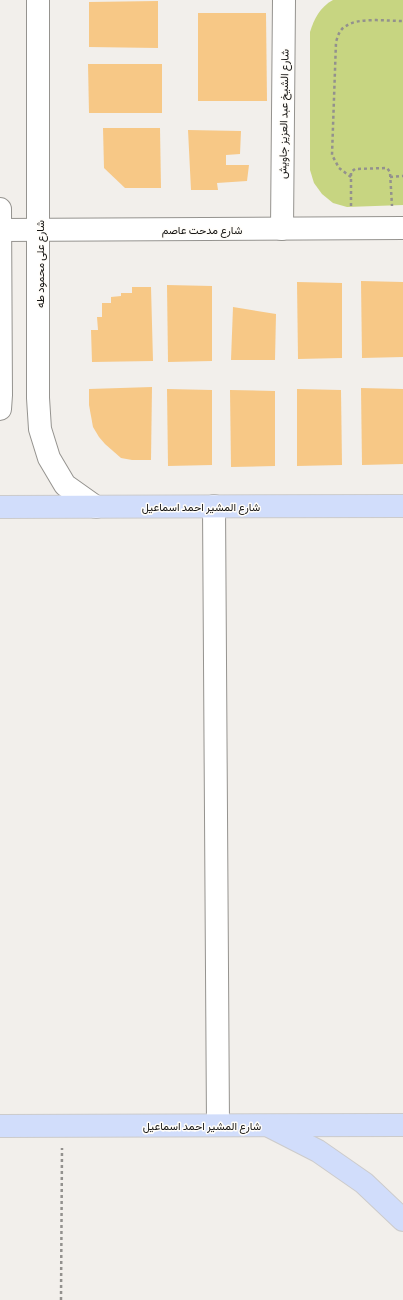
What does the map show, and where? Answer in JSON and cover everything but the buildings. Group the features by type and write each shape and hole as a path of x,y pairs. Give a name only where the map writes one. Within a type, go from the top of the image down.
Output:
{"main road":[{"name":"شارع المشير احمد اسماعيل","path":"0,507 403,506"},
{"path":"268,1125 318,1151 357,1179 403,1220"},
{"name":"شارع المشير احمد اسماعيل","path":"0,1126 403,1125"}],"street":[{"name":"شارع على محمود طه","path":"38,0 38,398 40,429 49,458 65,484 96,507"},
{"name":"شارع الشيخ عبد العزيز جاويش","path":"282,229 284,0"},
{"path":"0,209 0,409"},
{"name":"شارع مدحت عاصم","path":"0,230 398,228"},
{"path":"214,506 218,1125"}],"path":[{"path":"351,177 339,168 332,154 336,42 339,33 345,26 353,22 403,21"},
{"path":"351,229 351,172 354,168 387,168 390,172 398,228"},
{"path":"390,176 403,176"},
{"path":"60,1300 62,1126"}],"green space":[{"path":"333,0 403,0 403,205 347,207 333,203 322,194 314,183 310,170 310,32 313,22 318,14 324,6"}]}
